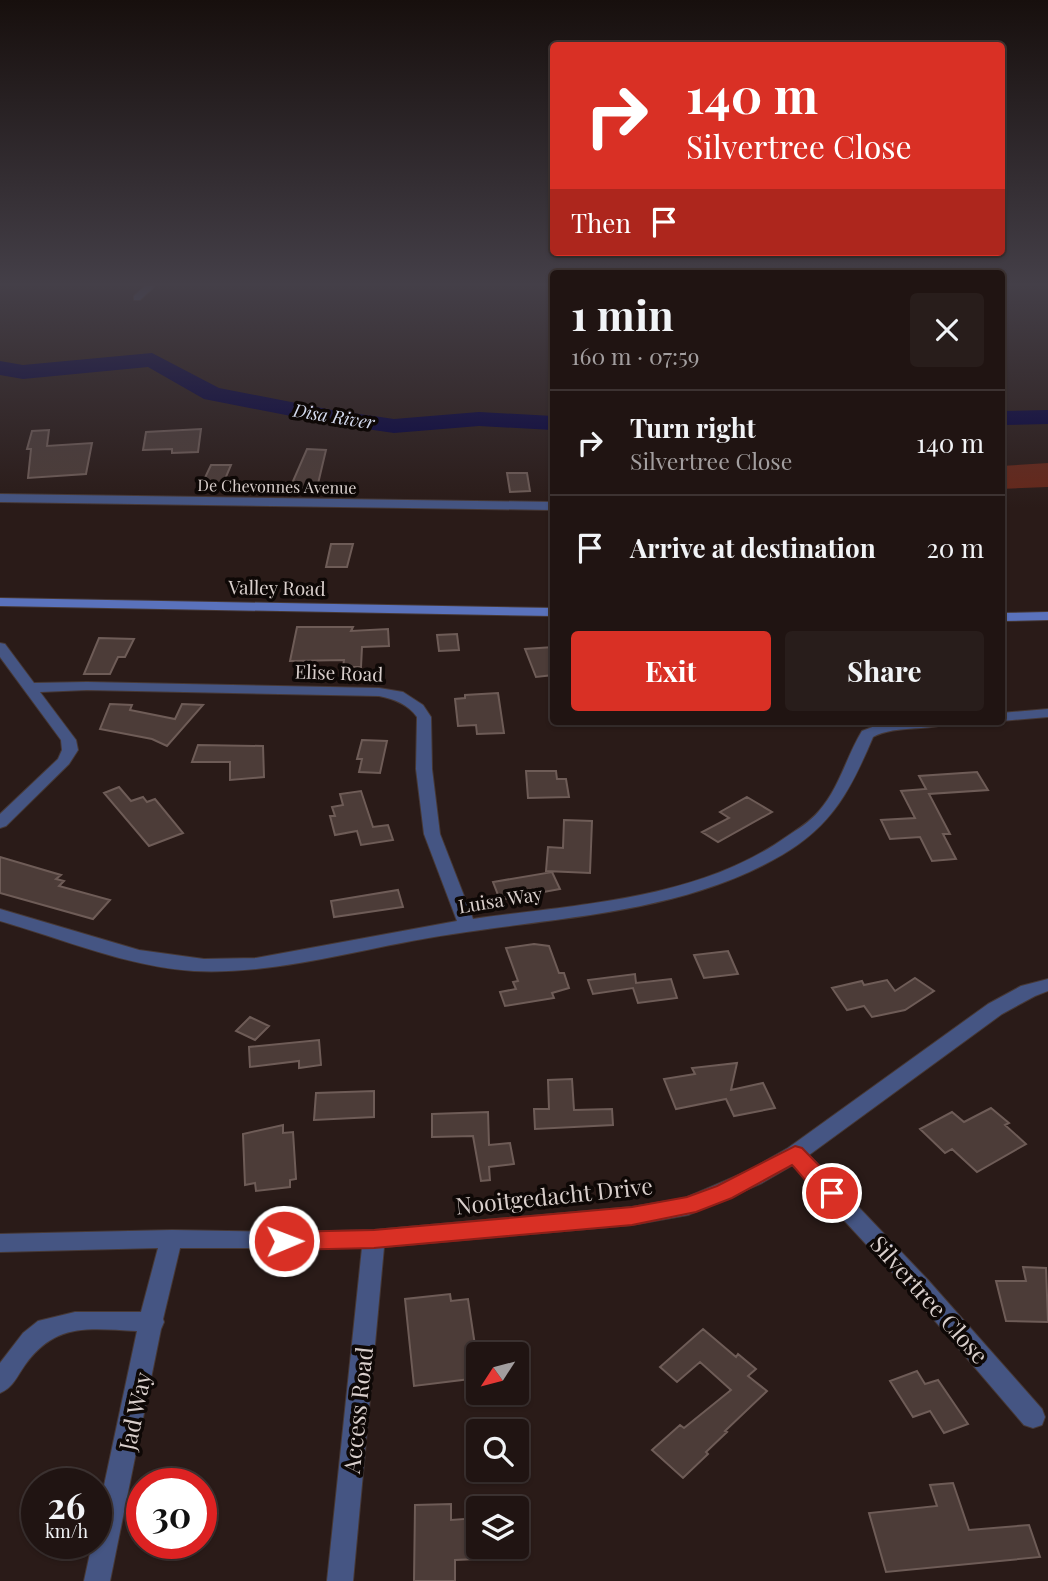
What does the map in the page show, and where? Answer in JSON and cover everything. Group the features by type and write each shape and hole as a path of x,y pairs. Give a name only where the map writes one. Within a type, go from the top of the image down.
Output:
{"street":[{"name":"De Chevonnes Avenue","path":"0,498 550,506"},
{"name":"Valley Road","path":"0,602 550,612"},
{"path":"1005,617 1048,615"},
{"path":"0,647 68,740 71,750 64,761 0,822"},
{"name":"Elise Road","path":"28,688 87,686 314,690 398,695 418,708 424,717 424,769 432,834 467,926"},
{"path":"1005,717 1048,713"},
{"name":"Luisa Way","path":"0,915 143,956 185,964 219,966 256,964 666,893 744,868 778,849 825,815 836,801 867,734 889,725"},
{"name":"Nooitgedacht Drive","path":"0,1243 172,1239 374,1239 632,1216 688,1206 745,1182 795,1154 995,1009 1028,991 1048,985"},
{"name":"Silvertree Close","path":"795,1154 920,1287 1032,1417"},
{"name":"Jad Way","path":"97,1581 153,1322 157,1292 172,1239"},
{"name":"Access Road","path":"340,1581 374,1239"},
{"path":"0,1382 36,1335 48,1327 64,1322 153,1322"}],"shaded area":[{"path":"1048,463 1048,487 1005,489 1005,466"}],"building":[{"path":"201,429 198,452 143,450 146,432"},
{"path":"49,430 47,446 92,443 86,474 28,478 31,449 27,449 32,431"},
{"path":"307,449 326,450 317,488 290,488"},
{"path":"211,465 231,465 223,484 202,484"},
{"path":"507,473 527,473 530,491 510,492"},
{"path":"331,544 353,544 347,567 326,567"},
{"path":"297,627 353,627 351,631 388,629 389,646 362,647 361,667 343,667 344,660 290,661"},
{"path":"457,634 459,650 439,651 437,635"},
{"path":"99,638 134,639 125,657 118,657 110,674 84,674"},
{"path":"550,647 550,675 536,677 525,649"},
{"path":"498,693 504,733 477,734 476,725 458,726 455,699 465,698 465,695"},
{"path":"110,704 132,705 130,710 175,719 182,704 203,705 167,746 152,739 100,729"},
{"path":"362,740 387,741 380,773 359,772 362,759 357,759"},
{"path":"198,745 263,746 264,777 230,780 230,762 192,762"},
{"path":"526,771 556,771 557,779 566,779 569,797 528,798"},
{"path":"977,772 988,790 929,794 950,834 943,834 956,859 932,861 920,837 890,839 881,820 915,818 901,791 926,789 919,776"},
{"path":"119,787 131,801 143,797 147,802 155,799 183,833 149,846 104,793"},
{"path":"361,791 373,827 388,825 393,840 361,845 357,831 335,835 330,816 335,816 332,807 343,805 340,794"},
{"path":"747,797 772,812 718,842 702,832 729,818 720,812"},
{"path":"564,820 592,821 590,873 546,871 548,847 563,848"},
{"path":"0,857 61,875 56,879 64,881 59,886 110,900 93,919 0,893"},
{"path":"552,872 560,889 500,900 493,882"},
{"path":"398,890 403,907 334,917 331,901"},
{"path":"534,944 549,946 559,973 564,973 569,988 552,993 554,998 505,1006 500,992 516,989 513,982 518,981 506,948"},
{"path":"728,951 738,974 704,978 694,955"},
{"path":"635,974 636,983 671,979 677,998 638,1003 633,988 593,994 588,980"},
{"path":"915,978 934,991 905,1010 872,1017 864,1006 847,1010 832,988 862,981 864,985 887,980 895,991"},
{"path":"250,1017 269,1026 255,1040 236,1031"},
{"path":"319,1040 321,1065 299,1068 299,1061 250,1067 249,1047"},
{"path":"737,1063 731,1090 763,1083 775,1108 734,1116 726,1099 676,1109 664,1079 695,1074 692,1068"},
{"path":"572,1079 574,1110 612,1109 613,1125 535,1129 534,1109 549,1109 548,1080"},
{"path":"374,1091 374,1117 314,1120 316,1093"},
{"path":"991,1108 1009,1123 1005,1125 1026,1144 977,1172 952,1149 945,1153 920,1129 952,1112 964,1122"},
{"path":"488,1112 489,1145 510,1143 514,1164 489,1167 490,1180 481,1181 473,1136 432,1137 432,1114"},
{"path":"283,1125 283,1133 293,1132 296,1179 290,1180 290,1187 256,1191 255,1183 245,1185 243,1134"},
{"path":"1023,1267 1046,1268 1048,1322 1006,1321 996,1281 1026,1281"},
{"path":"450,1294 451,1301 468,1299 474,1342 466,1342 466,1380 414,1386 405,1299"},
{"path":"703,1329 736,1357 738,1354 756,1369 748,1376 767,1391 725,1431 727,1432 706,1452 708,1454 683,1478 652,1450 680,1425 684,1428 731,1390 700,1362 677,1382 660,1367"},
{"path":"917,1371 925,1384 938,1380 968,1424 944,1433 930,1411 913,1417 890,1381"},
{"path":"953,1483 969,1530 1029,1525 1040,1557 886,1572 869,1513 937,1506 930,1485"},
{"path":"451,1504 451,1520 466,1519 466,1559 478,1559 455,1560 455,1581 414,1581 415,1505"}],"waterway":[{"name":"Disa River","path":"0,368 23,372 152,360 212,394 332,417 394,426 479,419 550,423"},
{"name":"Disa River","path":"1005,418 1048,417"}],"route":[{"path":"284,1241 374,1239 632,1216 688,1206 725,1192 795,1154 832,1193"}]}
